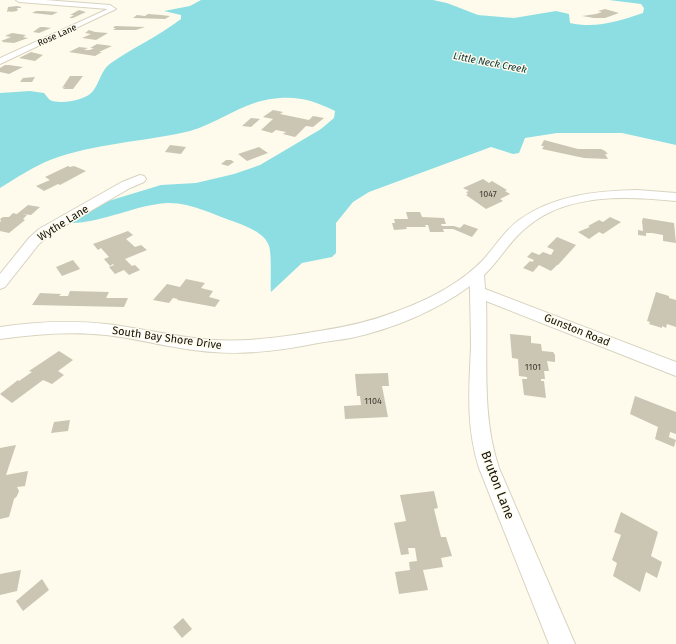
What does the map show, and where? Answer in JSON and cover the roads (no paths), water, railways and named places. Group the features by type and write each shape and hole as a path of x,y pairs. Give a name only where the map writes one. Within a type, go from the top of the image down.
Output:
{"street":[{"name":"Rose Lane","path":"0,61 114,9 110,7 19,0"},
{"name":"Wythe Lane","path":"0,284 34,241 44,232 140,179"},
{"name":"South Bay Shore Drive","path":"0,333 46,328 83,328 146,335 203,345 244,347 268,345 353,332 435,301 457,288 477,283 522,224 536,214 550,208 586,198 612,195 636,194 676,197"},
{"name":"Gunston Road","path":"477,283 571,327 676,369"},
{"name":"Bruton Lane","path":"477,283 478,417 483,450 489,468 562,644"}],"water":[{"name":"Little Neck Creek","path":"201,0 433,0 447,3 478,15 514,18 556,11 569,14 570,23 580,25 598,25 643,13 644,8 641,4 609,0 676,0 676,145 622,133 557,133 525,138 519,153 513,154 491,147 369,192 353,202 336,223 336,253 332,257 302,263 271,292 269,246 264,237 250,228 210,213 176,203 167,203 155,204 84,222 72,223 72,218 92,206 161,185 196,183 234,174 260,165 321,129 334,118 335,111 312,101 297,98 280,98 260,101 190,131 102,146 67,154 31,169 0,188 0,93 30,91 44,93 50,100 60,102 73,101 85,97 93,91 105,69 111,63 181,19 181,15 164,11 190,6"}]}
